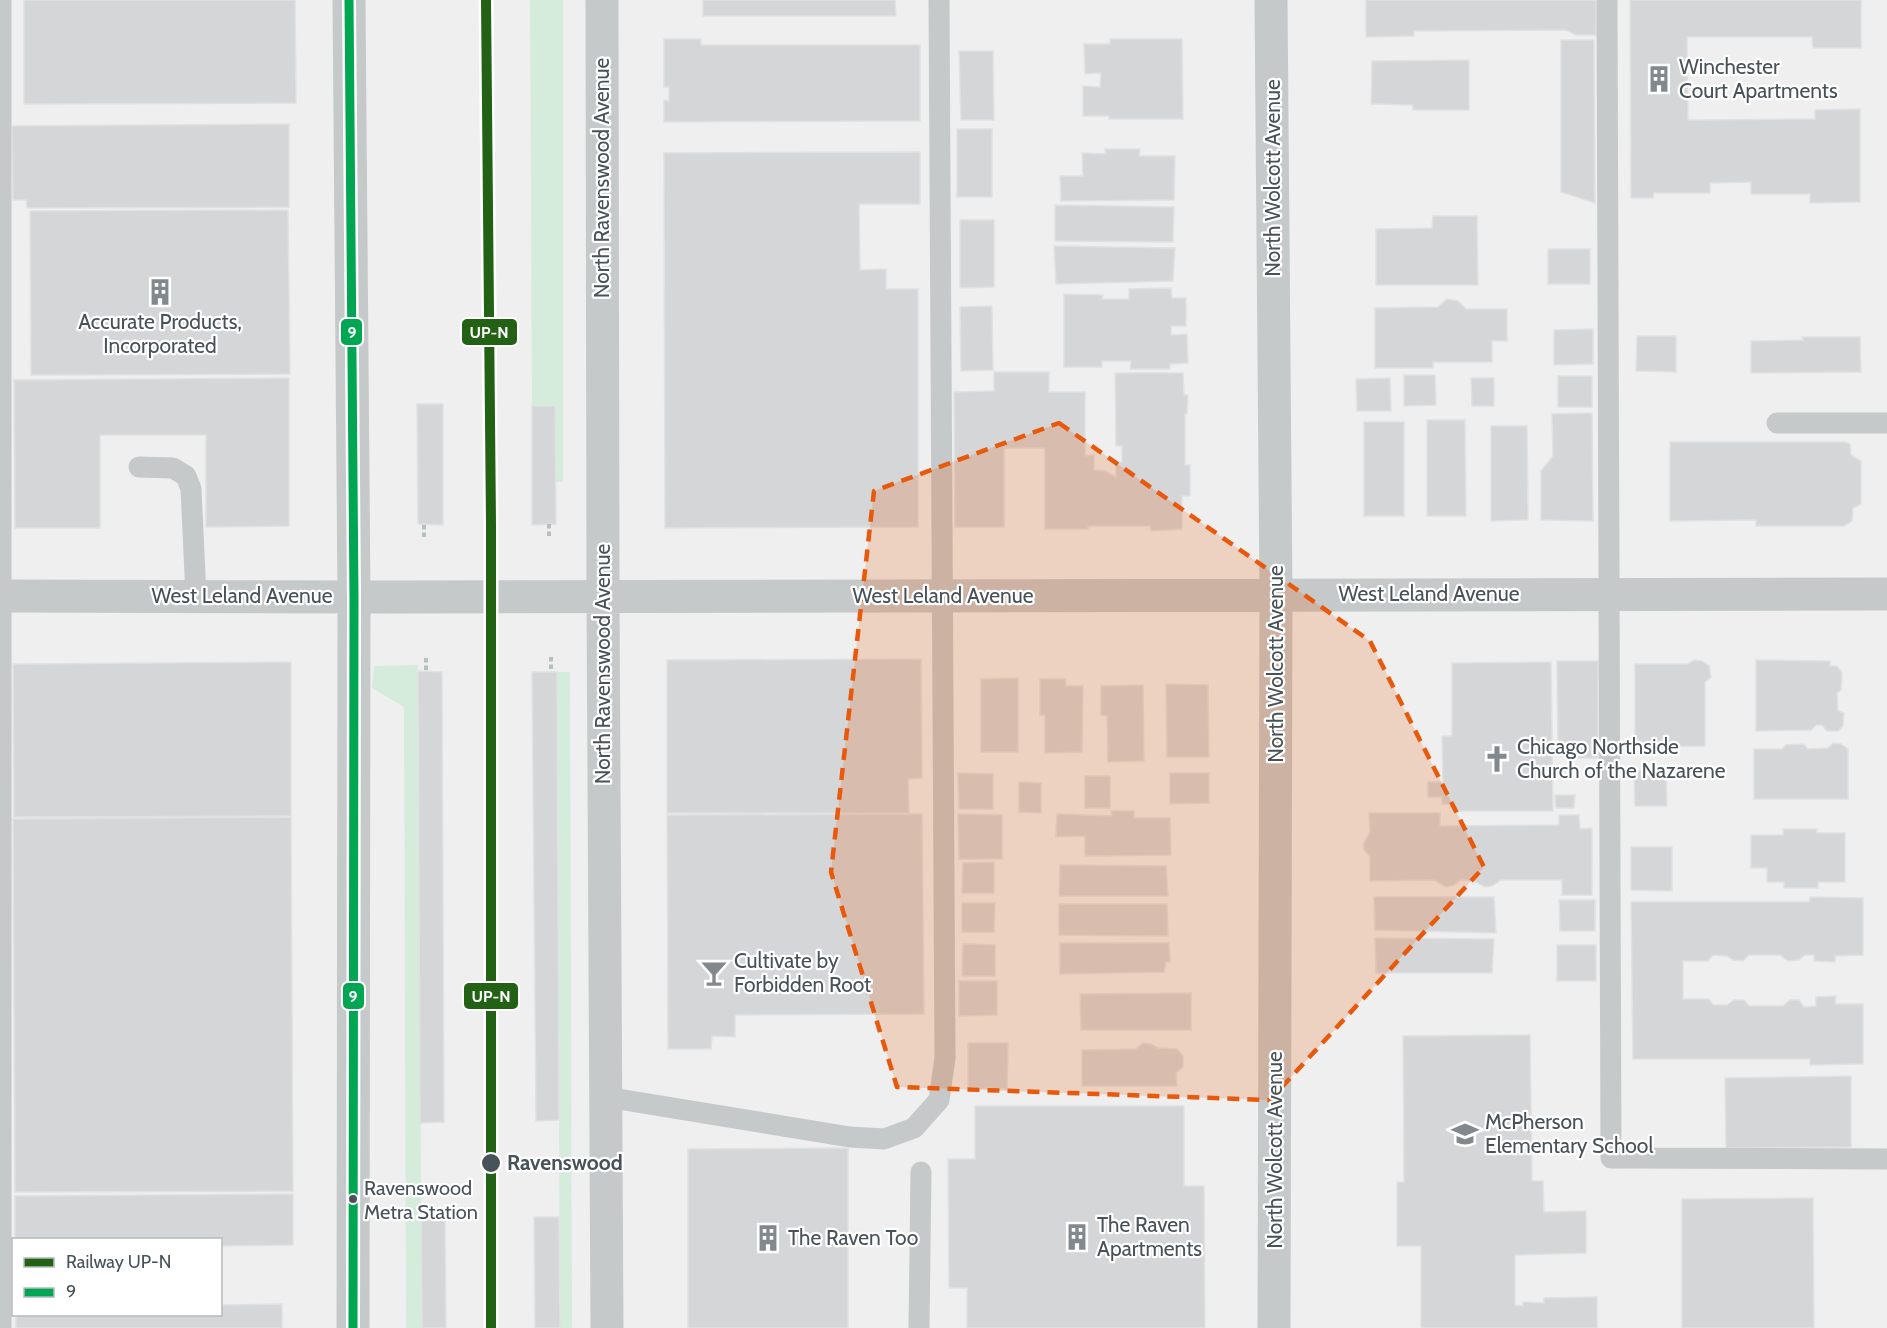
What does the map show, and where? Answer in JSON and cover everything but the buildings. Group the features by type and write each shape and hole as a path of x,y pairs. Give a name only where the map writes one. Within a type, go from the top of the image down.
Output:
{"street":[{"path":"349,0 354,597 353,1328"},
{"name":"North Ravenswood Avenue","path":"602,0 607,1328"},
{"name":"North Wolcott Avenue","path":"1271,0 1276,595 1274,1328"},
{"name":"West Leland Avenue","path":"0,596 1887,594"}],"lane":[{"path":"1,1328 2,0"},
{"path":"606,1097 850,1137 884,1139 914,1128 939,1100 945,1058 939,0"},
{"path":"1607,0 1611,1158 1887,1159"},
{"path":"1777,423 1887,423"},
{"path":"139,467 173,468 186,476 191,489 196,596"},
{"path":"920,1328 921,1172"}],"path":[{"path":"549,524 549,537"},
{"path":"424,525 424,537"},
{"path":"551,657 551,672"},
{"path":"426,658 426,672"}],"highlighted area":[{"path":"1059,423 1370,641 1484,867 1270,1100 897,1087 831,872 874,491"}],"green space":[{"path":"530,0 563,0 563,482 555,482 555,407 532,406"},
{"path":"418,665 422,1328 406,1328 404,707 372,688 374,666"},
{"path":"557,672 570,672 572,1328 560,1328"}],"rail line":[{"name":"UP-N","path":"486,0 491,524 491,1328"}],"transit line":[{"name":"9","path":"349,0 354,597 353,1328"}],"place":[{"name":"Winchester Court Apartments","path":"1659,79"},
{"name":"Accurate Products, Incorporated","path":"160,292"},
{"name":"Chicago Northside Church of the Nazarene","path":"1497,759"},
{"name":"Cultivate by Forbidden Root","path":"714,973"},
{"name":"McPherson Elementary School","path":"1465,1134"},
{"name":"Ravenswood","path":"491,1163"},
{"name":"Ravenswood Metra Station","path":"353,1199"},
{"name":"The Raven Apartments","path":"1077,1237"},
{"name":"The Raven Too","path":"768,1238"}]}
